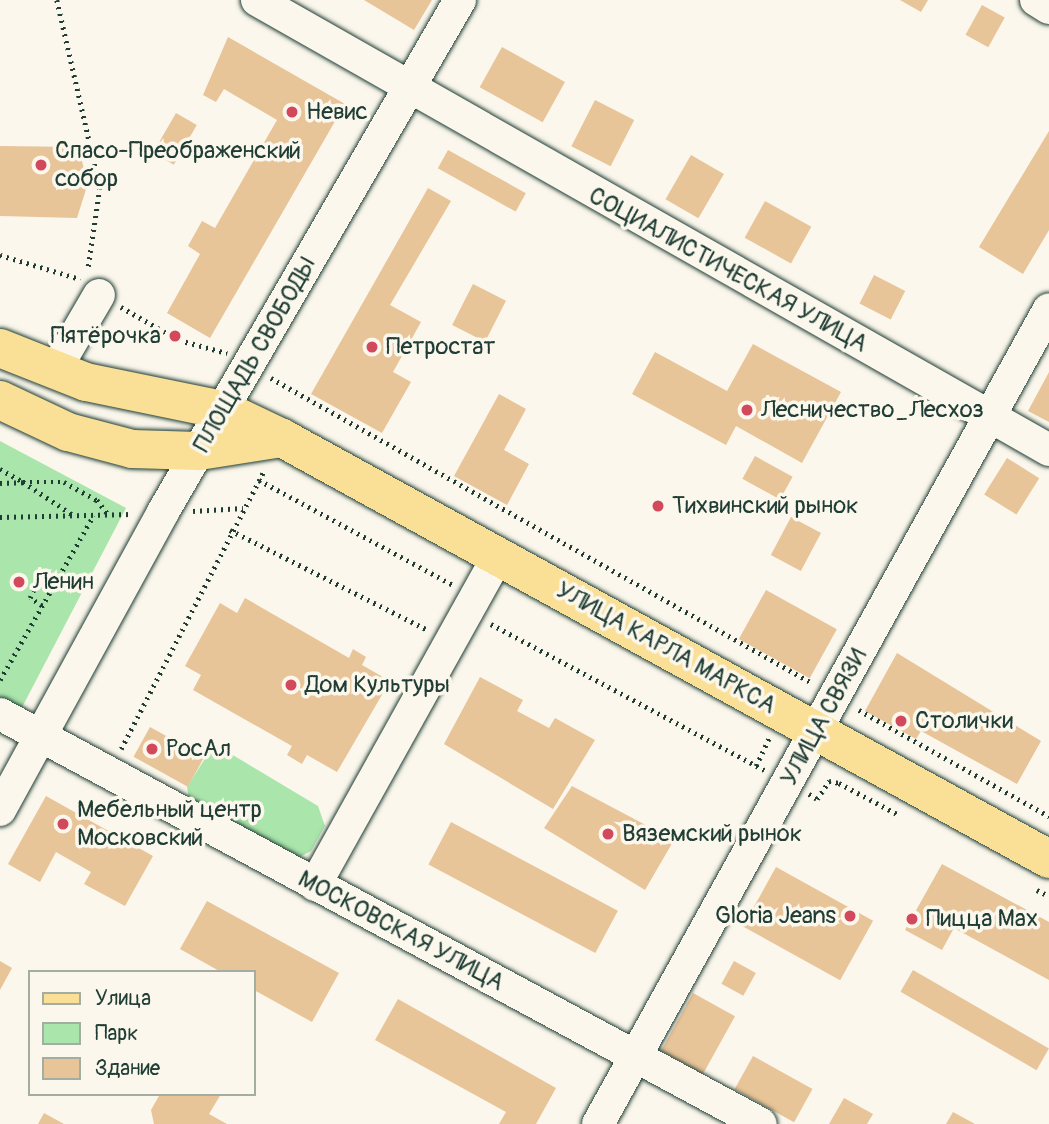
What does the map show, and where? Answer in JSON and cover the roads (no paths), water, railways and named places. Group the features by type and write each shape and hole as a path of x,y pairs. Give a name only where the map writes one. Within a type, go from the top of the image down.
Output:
{"main road":[{"name":"УЛИЦА КАРЛА МАРКСА","path":"0,348 54,372 223,410 282,438 817,729 1037,871"},
{"path":"0,400 106,445 200,451 282,438"}],"street":[{"path":"257,0 408,89"},
{"name":"ПЛОЩАДЬ СВОБОДЫ","path":"0,810 223,410 460,0"},
{"path":"1036,0 1049,8"},
{"name":"СОЦИАЛИСТИЧЕСКАЯ УЛИЦА","path":"408,89 1049,450"},
{"path":"54,372 99,295"},
{"name":"УЛИЦА СВЯЗИ","path":"598,1124 1049,309"},
{"path":"315,885 498,555"},
{"path":"0,714 43,735"},
{"name":"МОСКОВСКАЯ УЛИЦА","path":"43,735 315,885 761,1124"}],"place":[{"name":"Невис","path":"292,112"},
{"name":"Спасо-Преображенский собор","path":"41,165"},
{"name":"Пятёрочка","path":"175,336"},
{"name":"Петростат","path":"372,347"},
{"name":"Лесничество_Лесхоз","path":"747,410"},
{"name":"Тихвинский рынок","path":"658,506"},
{"name":"Ленин","path":"19,582"},
{"name":"Дом Культуры","path":"291,685"},
{"name":"Столички","path":"901,721"},
{"name":"РосАл","path":"152,749"},
{"name":"Мебельный центр Московский","path":"63,824"},
{"name":"Вяземский рынок","path":"608,834"},
{"name":"Gloria Jeans","path":"850,916"},
{"name":"Пицца Max","path":"912,919"}]}
